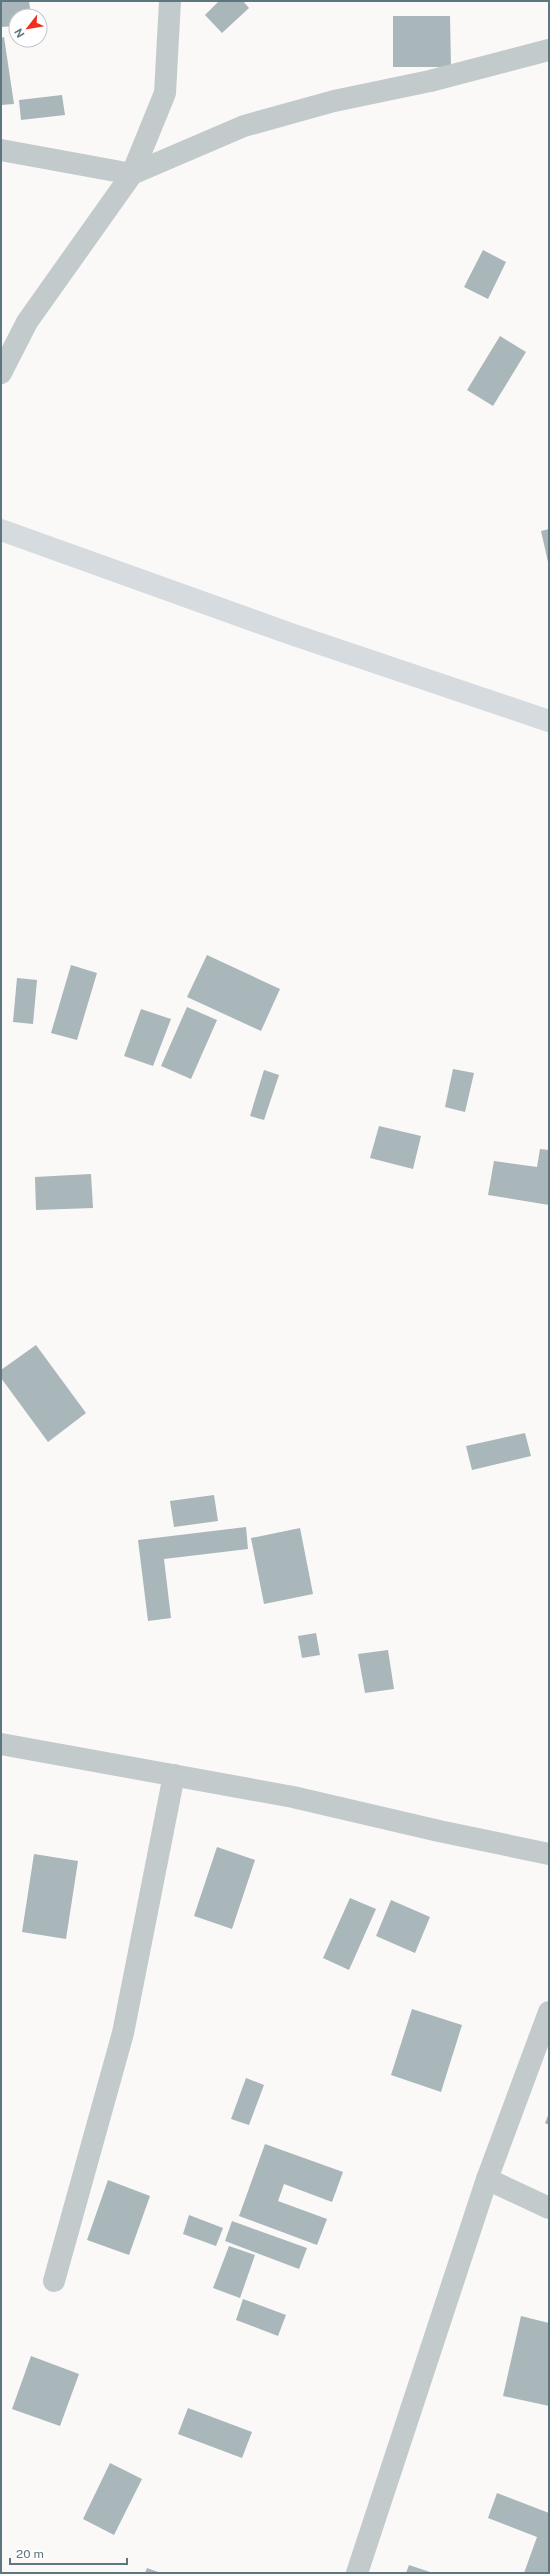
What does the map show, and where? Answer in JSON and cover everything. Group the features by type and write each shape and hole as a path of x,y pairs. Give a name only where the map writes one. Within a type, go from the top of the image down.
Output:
{"main road":[{"path":"1,530 291,634 549,721"}],"street":[{"path":"1,373 27,322 132,174 165,93 170,1"},
{"path":"1,150 132,174 244,126 334,101 430,81 549,50"},
{"path":"1,1744 293,1797 549,1854"},
{"path":"54,2281 123,2033 174,1775"},
{"path":"357,2573 487,2179 549,2012"},
{"path":"487,2179 549,2208"}],"building":[{"path":"1,1 29,1 30,8 8,8 8,27 1,27"},
{"path":"219,1 243,1 249,8 222,33 205,15"},
{"path":"393,16 450,16 451,67 393,67"},
{"path":"4,37 14,104 1,105 1,38"},
{"path":"62,95 65,115 21,120 19,100"},
{"path":"483,250 506,262 488,299 464,287"},
{"path":"500,336 526,352 493,406 467,390"},
{"path":"549,529 549,562 548,562 541,531"},
{"path":"207,955 280,989 261,1031 187,997"},
{"path":"71,965 97,973 77,1040 51,1033"},
{"path":"17,978 37,980 33,1024 13,1022"},
{"path":"187,1007 217,1020 191,1079 161,1066"},
{"path":"141,1009 171,1019 153,1066 124,1056"},
{"path":"453,1069 474,1073 465,1112 445,1107"},
{"path":"264,1070 279,1075 264,1120 250,1116"},
{"path":"379,1126 421,1136 413,1169 370,1158"},
{"path":"540,1149 549,1150 549,1205 488,1195 494,1161 537,1167"},
{"path":"91,1174 93,1208 36,1210 35,1177"},
{"path":"36,1345 86,1413 48,1442 1,1378 1,1370"},
{"path":"525,1433 531,1456 472,1470 466,1446"},
{"path":"214,1495 218,1521 174,1527 170,1501"},
{"path":"246,1527 248,1549 164,1559 171,1618 148,1621 138,1540"},
{"path":"300,1528 313,1594 264,1604 251,1538"},
{"path":"316,1633 320,1655 302,1658 298,1636"},
{"path":"388,1650 394,1689 365,1693 358,1654"},
{"path":"217,1847 255,1860 232,1929 194,1916"},
{"path":"34,1854 78,1861 66,1939 22,1932"},
{"path":"350,1898 376,1909 349,1970 323,1958"},
{"path":"391,1900 430,1917 415,1953 376,1936"},
{"path":"412,2009 462,2025 441,2092 391,2075"},
{"path":"246,2078 264,2085 249,2125 231,2119"},
{"path":"549,2113 549,2125 545,2123"},
{"path":"265,2144 343,2172 332,2202 284,2184 278,2201 327,2219 317,2245 239,2216"},
{"path":"108,2180 150,2196 129,2255 87,2240"},
{"path":"189,2215 223,2228 216,2246 183,2234"},
{"path":"232,2221 307,2248 299,2269 225,2241"},
{"path":"229,2246 255,2255 240,2298 213,2288"},
{"path":"243,2299 286,2315 278,2336 236,2320"},
{"path":"521,2316 549,2323 549,2406 503,2396"},
{"path":"31,2356 79,2374 60,2426 12,2409"},
{"path":"188,2408 252,2432 242,2458 178,2434"},
{"path":"110,2463 142,2479 114,2535 83,2519"},
{"path":"497,2493 549,2513 549,2573 524,2573 537,2537 488,2518"},
{"path":"409,2565 433,2573 406,2573"},
{"path":"147,2568 161,2573 145,2573"}]}
